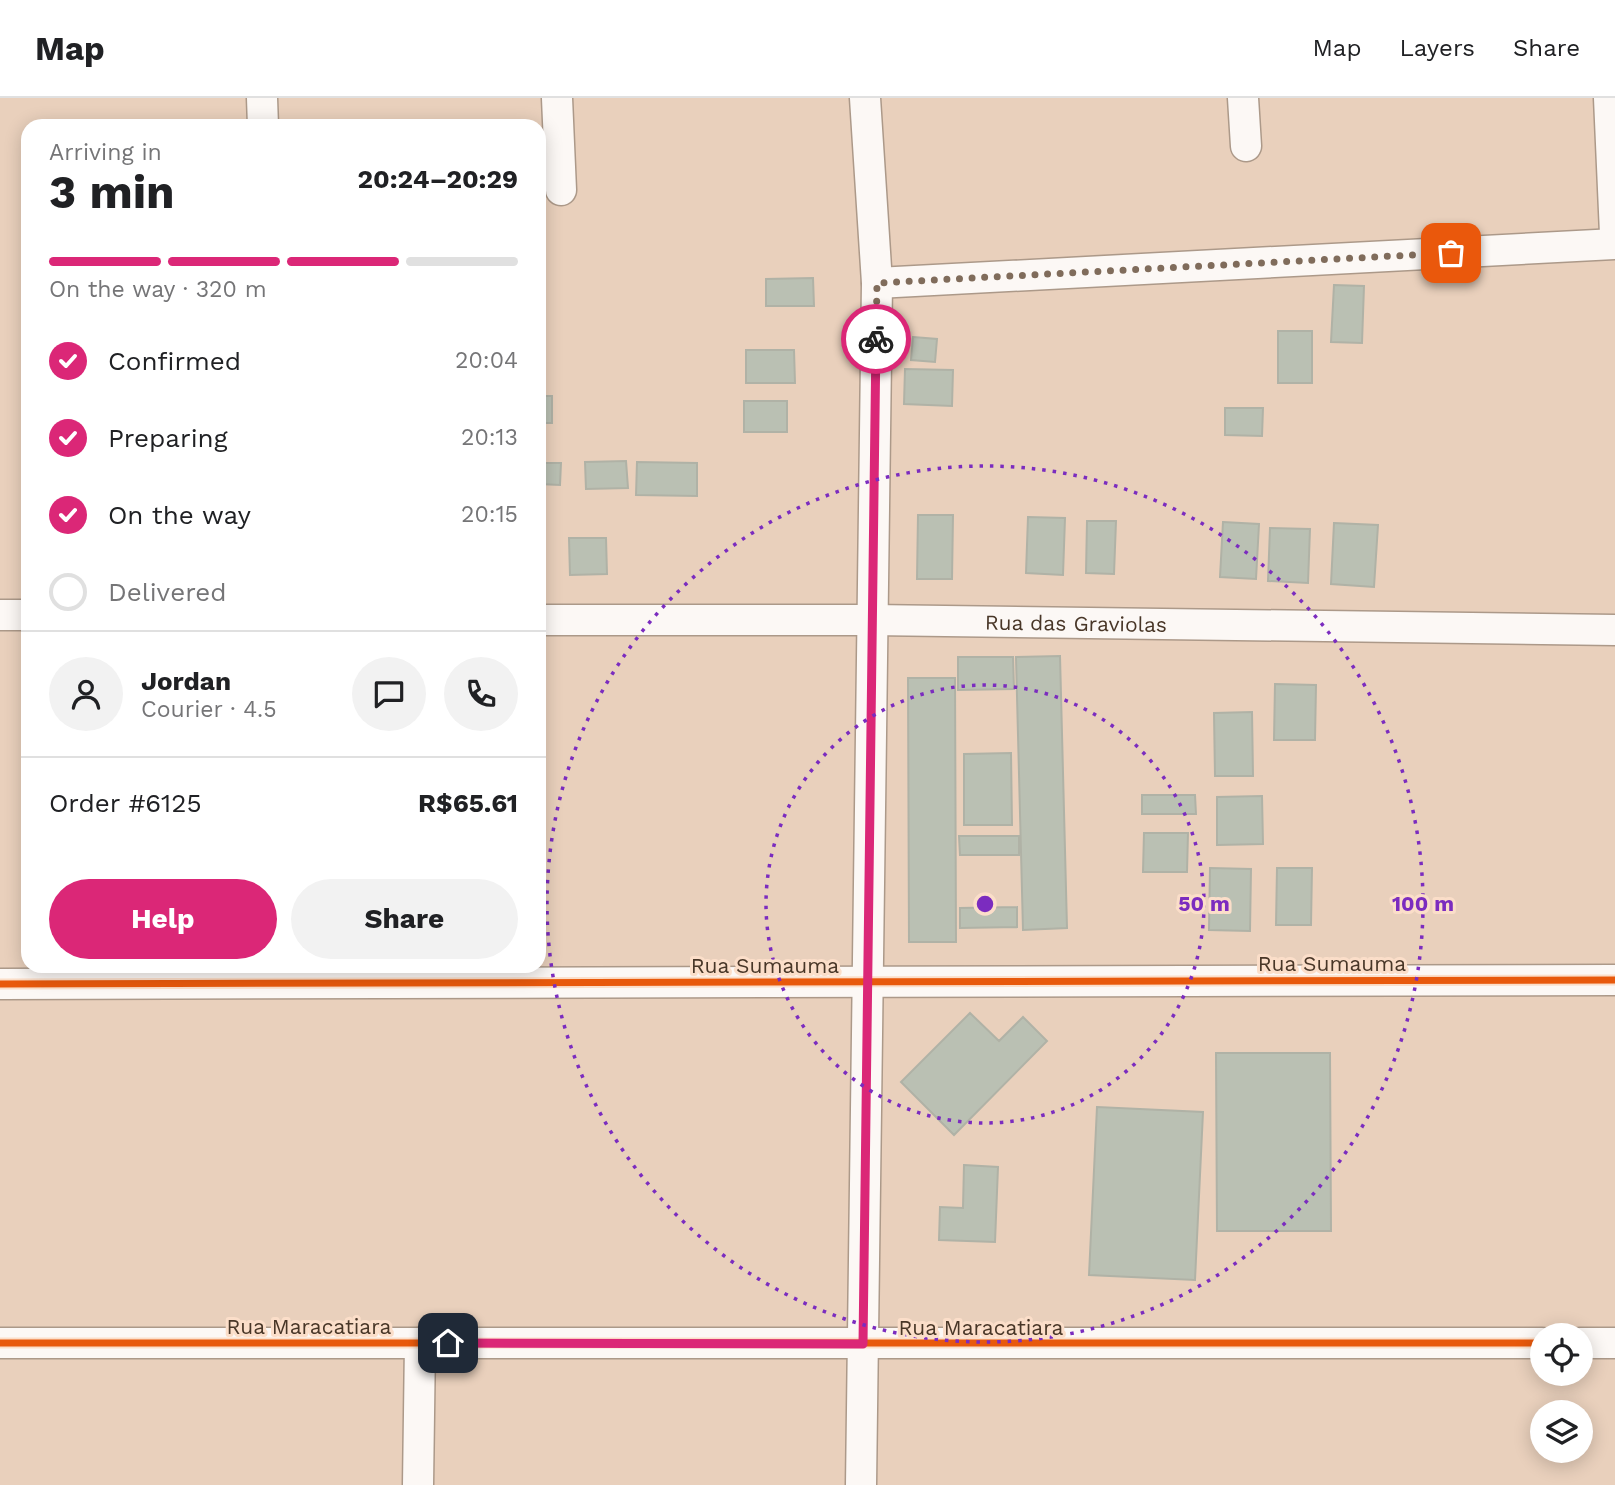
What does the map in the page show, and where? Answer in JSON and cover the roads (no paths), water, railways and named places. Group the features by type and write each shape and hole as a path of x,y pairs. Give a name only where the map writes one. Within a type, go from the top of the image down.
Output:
{"street":[{"path":"262,98 263,119"},
{"path":"557,98 561,190"},
{"path":"861,1485 877,283 865,98"},
{"path":"1243,98 1246,146"},
{"path":"1609,98 1615,234"},
{"path":"877,283 1615,244"},
{"path":"0,615 21,615"},
{"name":"Rua das Graviolas","path":"546,620 872,620 1615,629"},
{"name":"Rua Sumauma","path":"0,984 1615,980"},
{"name":"Rua Maracatiara","path":"0,1343 1530,1343"},
{"path":"418,1485 420,1343"},
{"path":"1593,1343 1615,1343"}]}
